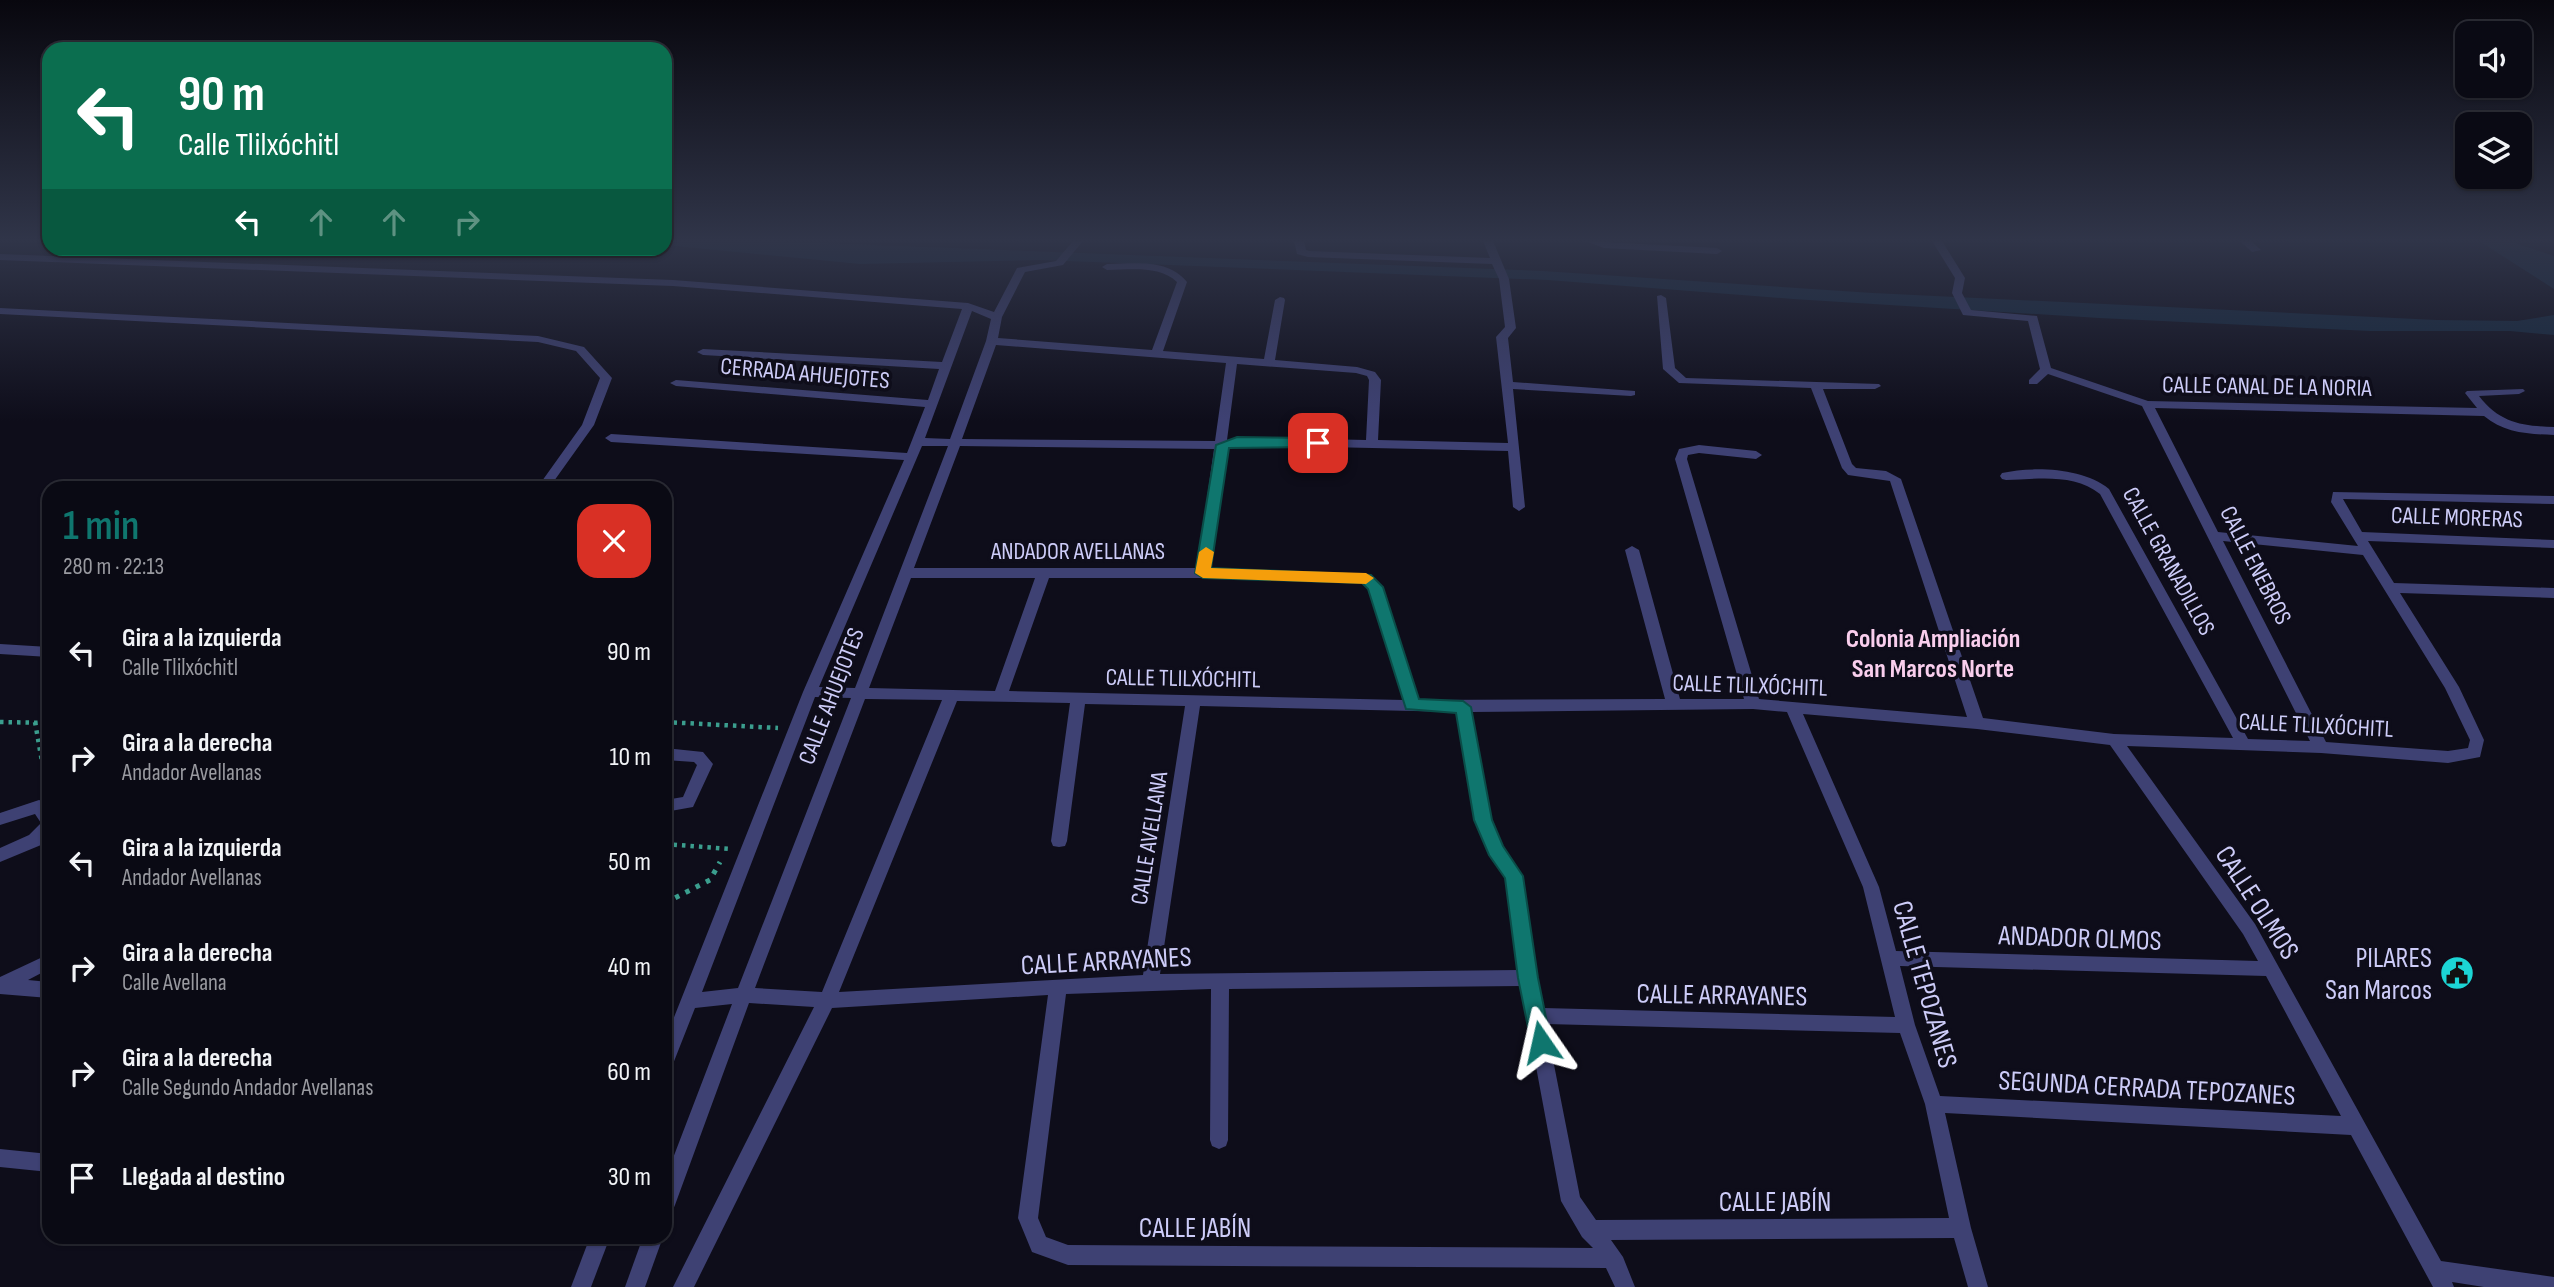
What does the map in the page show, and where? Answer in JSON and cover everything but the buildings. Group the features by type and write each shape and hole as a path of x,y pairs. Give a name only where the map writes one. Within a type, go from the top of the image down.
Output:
{"street":[{"path":"907,301 968,306 997,317"},
{"name":"CALLE AHUEJOTES","path":"672,1186 742,995 907,573 992,341 997,317 1005,301"},
{"path":"1156,354 1175,301"},
{"path":"1269,364 1280,301"},
{"path":"1507,301 1511,328 1502,337 1519,507"},
{"path":"1661,301 1670,369 1675,377 1683,381 1875,386"},
{"path":"1961,301 1967,313 2033,318 2046,370 2033,383"},
{"name":"CALLE AHUEJOTES","path":"672,1044 810,692 918,442 968,306"},
{"path":"0,311 538,339 580,349 606,378 588,425 548,481"},
{"path":"992,341 1371,374 1375,380 1372,444"},
{"path":"703,352 946,366"},
{"path":"1203,573 1223,445 1232,361"},
{"name":"CALLE CANAL DE LA NORIA","path":"2046,370 2147,404 2484,412"},
{"name":"CERRADA AHUEJOTES","path":"677,383 930,404"},
{"path":"1507,385 1631,393"},
{"path":"1816,385 1846,465 1852,472 1886,475 1895,479 1977,723"},
{"path":"2519,391 2472,393 2484,412 2508,427 2554,431"},
{"name":"CALLE ENEBROS","path":"2147,404 2322,747"},
{"path":"611,438 911,457"},
{"path":"918,442 1223,445 1237,441 1514,447"},
{"path":"1753,705 1681,459 1683,452 1699,449 1756,455"},
{"name":"CALLE GRANADILLOS","path":"2006,476 2080,477 2096,482 2105,492 2243,743"},
{"name":"CALLE TLILXÓCHITL","path":"810,692 1463,707 1793,706 1977,723 2114,740 2322,747 2448,757 2475,753 2477,740 2452,687 2337,502 2337,495 2554,500"},
{"path":"2216,536 2367,551"},
{"name":"CALLE MORERAS","path":"2358,536 2554,544"},
{"path":"1632,550 1674,705"},
{"name":"ANDADOR AVELLANAS","path":"907,573 1203,573 1366,578 1375,587 1412,704"},
{"path":"1000,697 1043,575"},
{"path":"2391,588 2554,593"},
{"path":"0,649 42,652"},
{"path":"683,1287 827,1000 951,696"},
{"path":"1059,841 1078,698"},
{"name":"CALLE AVELLANA","path":"1150,982 1193,702"},
{"name":"CALLE TEPOZANES","path":"1793,706 1871,887 1906,1026 1934,1104 1961,1228 1978,1287"},
{"path":"1463,707 1483,820 1495,850 1514,876 1528,978 1572,1201 1589,1230 1612,1258 1625,1287"},
{"name":"CALLE OLMOS","path":"2114,740 2249,929 2439,1278"},
{"path":"672,754 698,756 705,764 688,803 672,805"},
{"path":"0,819 39,806 42,812"},
{"path":"0,855 34,840 42,832"},
{"name":"ANDADOR OLMOS","path":"1888,958 2271,969"},
{"path":"1,985 42,964"},
{"name":"CALLE ARRAYANES","path":"688,1001 742,995 827,1000 1150,982 1528,978"},
{"path":"1220,981 1220,1140"},
{"path":"1,985 42,989"},
{"name":"CALLE JABÍN","path":"1058,989 1028,1218 1039,1245 1069,1255 1612,1258"},
{"name":"CALLE ARRAYANES","path":"1536,1016 1906,1026"},
{"name":"SEGUNDA CERRADA TEPOZANES","path":"1934,1104 2357,1126"},
{"path":"0,1158 42,1162"},
{"name":"CALLE JABÍN","path":"1589,1230 1961,1228"},
{"path":"581,1287 597,1244"},
{"path":"635,1287 650,1244"},
{"path":"2439,1278 2554,1287"}],"path":[{"path":"0,722 42,722"},
{"path":"35,722 42,762"},
{"path":"672,723 797,729"},
{"path":"39,806 42,800"},
{"path":"672,845 749,850"},
{"path":"672,899 710,880 727,849"}],"water":[{"path":"1826,301 2041,301 2437,320 2517,321 2554,315 2554,335 2510,331 2370,331"}],"slow traffic":[{"path":"1206,552 1203,573 1366,578"}],"place":[{"name":"PILARES San Marcos","path":"2457,973"}],"district":[{"name":"Colonia Ampliación San Marcos Norte","path":"1933,653"}],"route":[{"path":"1318,443 1237,441 1223,445 1203,573 1366,578 1375,587 1412,704 1463,707 1475,789 1483,820 1495,850 1514,876 1528,978 1541,1042"}]}
